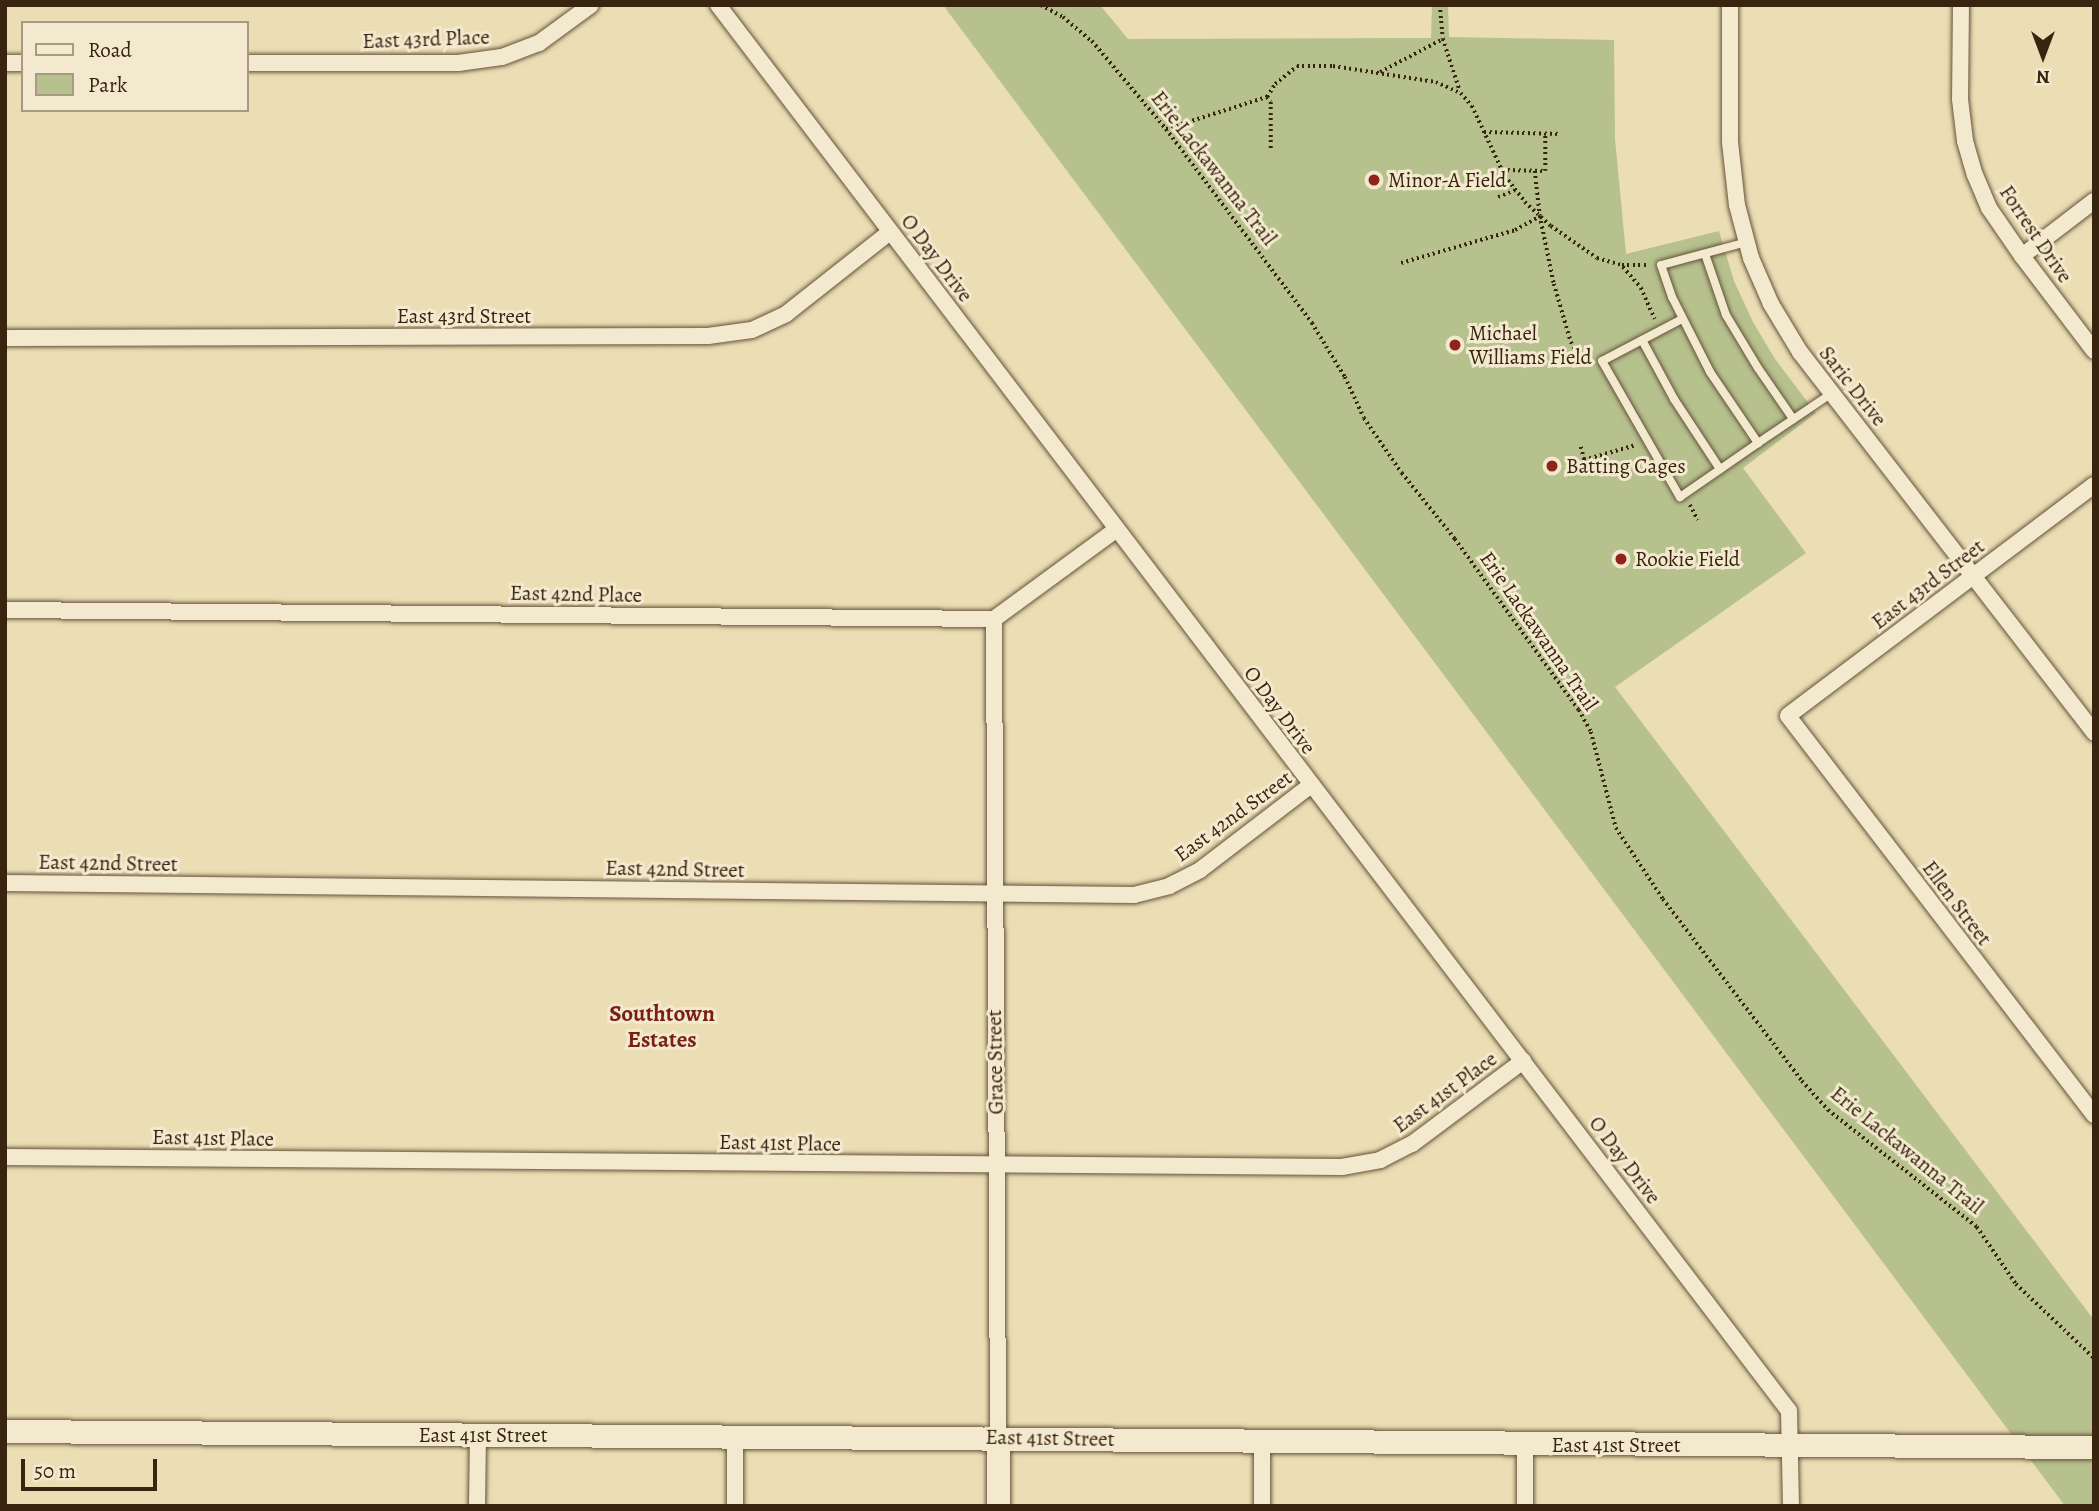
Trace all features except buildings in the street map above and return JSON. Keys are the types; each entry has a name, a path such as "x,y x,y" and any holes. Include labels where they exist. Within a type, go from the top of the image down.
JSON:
{"street":[{"name":"East 43rd Place","path":"248,63 458,63 502,57 539,43 591,5"},
{"name":"O Day Drive","path":"718,5 1789,1411 1791,1506"},
{"name":"Saric Drive","path":"1730,5 1730,142 1737,205 1747,242 1771,304 1800,352 2094,733"},
{"name":"Forrest Drive","path":"1961,5 1961,99 1965,141 1989,208 2022,257 2094,351"},
{"path":"2022,257 2094,201"},
{"name":"East 43rd Street","path":"5,338 708,336 752,330 786,314 890,232"},
{"name":"East 43rd Street","path":"1787,716 2094,485"},
{"path":"994,619 1117,529"},
{"name":"East 42nd Place","path":"5,610 994,619"},
{"name":"Grace Street","path":"994,619 998,1506"},
{"name":"Ellen Street","path":"1787,716 2094,1115"},
{"name":"East 42nd Street","path":"5,883 1135,895 1169,887 1200,870 1311,785"},
{"name":"East 41st Place","path":"5,1157 1342,1167 1380,1160 1412,1144 1523,1061"},
{"name":"East 41st Street","path":"5,1431 2094,1447"},
{"path":"477,1506 478,1435"},
{"path":"735,1437 735,1506"},
{"path":"1262,1441 1262,1506"},
{"path":"1525,1444 1525,1506"}],"lane":[{"path":"1747,242 1661,265 1682,318 1710,372 1758,443"},
{"path":"1705,254 1726,315 1793,419"},
{"path":"1682,318 1602,361 1680,497 1832,393"},
{"path":"1642,340 1674,399 1720,469"}],"path":[{"name":"Erie Lackawanna Trail","path":"1041,5 1063,17 1092,41 1166,129 1312,323 1345,377 1364,418 1402,473 1455,539 1580,710 1591,732 1616,828 1662,900 1802,1082 1828,1110 1977,1227 2016,1284 2094,1358"},
{"path":"1440,5 1443,39 1461,93 1515,190 1540,216 1581,250 1622,265 1661,265"},
{"path":"1379,72 1443,39"},
{"path":"1166,129 1267,97 1275,85 1297,66 1333,66 1379,72 1436,82 1461,93"},
{"path":"1267,97 1271,102 1271,151"},
{"path":"1484,132 1560,134"},
{"path":"1502,170 1545,171 1545,134"},
{"path":"1535,171 1540,216 1554,284 1571,342 1581,361 1602,361"},
{"path":"1498,197 1515,190"},
{"path":"1401,263 1515,230 1540,216"},
{"path":"1622,265 1641,288 1662,330"},
{"path":"1584,460 1648,442"},
{"path":"1581,447 1588,473"}],"green space":[{"path":"943,5 1100,5 1128,39 1431,38 1432,5 1448,5 1449,37 1614,40 1615,139 1626,254 1719,231 1734,281 1753,322 1775,359 1816,413 1743,468 1806,553 1615,687 2094,1320 2094,1506 2065,1506"}],"place":[{"name":"Minor-A Field","path":"1374,180"},
{"name":"Michael Williams Field","path":"1455,345"},
{"name":"Batting Cages","path":"1552,466"},
{"name":"Rookie Field","path":"1621,559"}],"district":[{"name":"Southtown Estates","path":"662,1027"}]}
